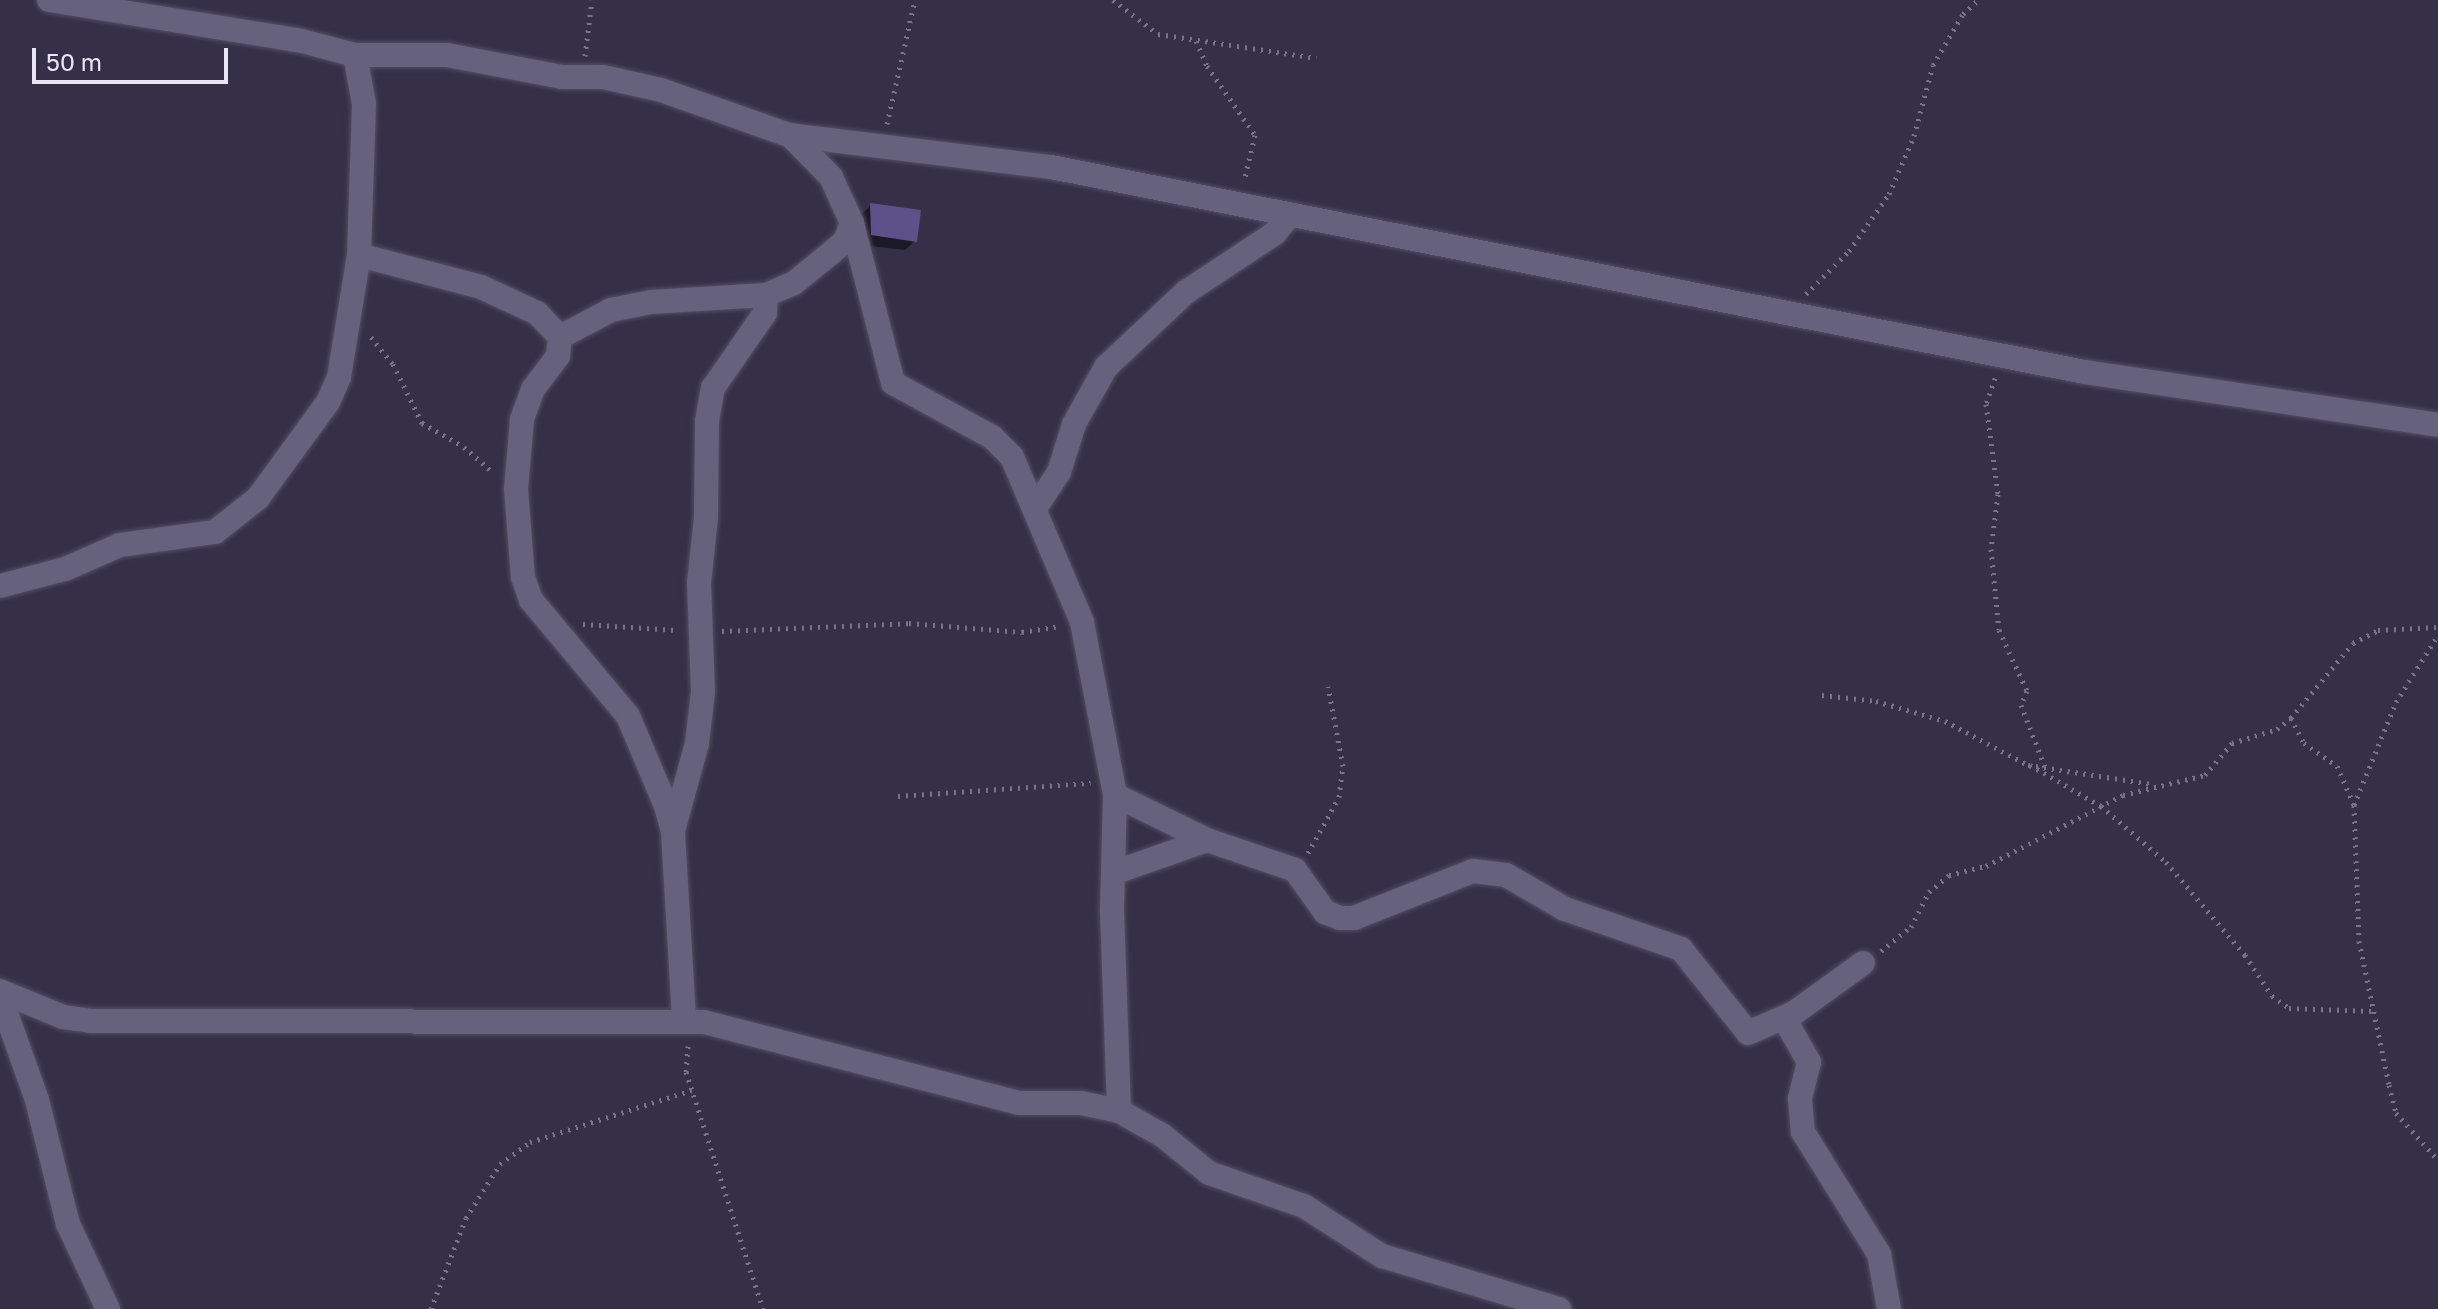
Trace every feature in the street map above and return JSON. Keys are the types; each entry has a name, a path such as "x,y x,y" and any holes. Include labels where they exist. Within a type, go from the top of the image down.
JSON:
{"street":[{"path":"49,0 302,41 355,55 447,55 661,90 789,135 882,149 1051,167 2008,357 2438,425"},
{"path":"0,586 65,569 120,545 225,526 258,498 328,402 339,377 359,255 364,104 355,55"},
{"path":"789,135 831,177 852,223 893,383 1005,447 1036,507 1082,622 1113,788 1119,1111"},
{"path":"1036,507 1059,472 1074,424 1106,367 1186,292 1275,233 1289,216"},
{"path":"560,337 611,310 651,302 766,295 794,283 831,253 845,241 852,223"},
{"path":"359,255 481,287 537,313 560,337 558,356 533,389 522,420 517,497 523,577 537,607 628,716 673,833 694,1021"},
{"path":"673,833 697,743 703,692 701,629 707,421 713,388 765,313 766,295"},
{"path":"1113,788 1207,840 1295,870 1325,912 1354,918 1473,871 1506,875 1565,909 1681,949 1748,1033 1784,1018 1863,963"},
{"path":"1113,873 1207,840"},
{"path":"0,994 63,1017 91,1021 694,1021 1020,1103 1081,1103 1119,1111 1209,1173 1304,1206 1382,1256 1559,1309"},
{"path":"0,994 37,1100 63,1210 108,1309"},
{"path":"1784,1018 1809,1062 1800,1099 1803,1132 1879,1254 1889,1309"}],"path":[{"path":"583,77 592,0"},
{"path":"882,149 915,0"},
{"path":"1113,0 1158,34 1316,58"},
{"path":"1793,314 1849,251 1889,194 1914,136 1933,65 1963,14 1978,0"},
{"path":"1196,41 1207,66 1255,135 1241,207"},
{"path":"347,322 371,337 393,364 422,423 464,447 517,497"},
{"path":"2008,357 1986,404 1998,494 1991,549 1999,630 2027,691 2021,705 2045,767"},
{"path":"537,607 567,622 635,631 701,629 753,632 909,623 1022,632 1082,622"},
{"path":"1863,963 1911,927 1929,892 1949,875 1986,866 2016,846 2101,806 2157,785 2205,775 2232,743 2277,729 2291,718 2353,643 2378,630 2438,627"},
{"path":"2354,805 2396,702 2438,635"},
{"path":"1295,870 1339,797 1343,766 1328,686"},
{"path":"1822,695 1876,701 1945,721 2030,765 2101,806 2190,884 2272,996 2289,1008 2371,1011"},
{"path":"2291,718 2304,743 2337,766 2354,805 2359,941 2370,980 2371,1011 2396,1113 2438,1160"},
{"path":"2030,765 2157,785"},
{"path":"898,796 1113,788"},
{"path":"694,1021 685,1056 692,1090 763,1309"},
{"path":"431,1309 466,1218 500,1164 530,1142 692,1090"}],"building":[{"path":"870,203 921,210 917,242 871,235"}]}
